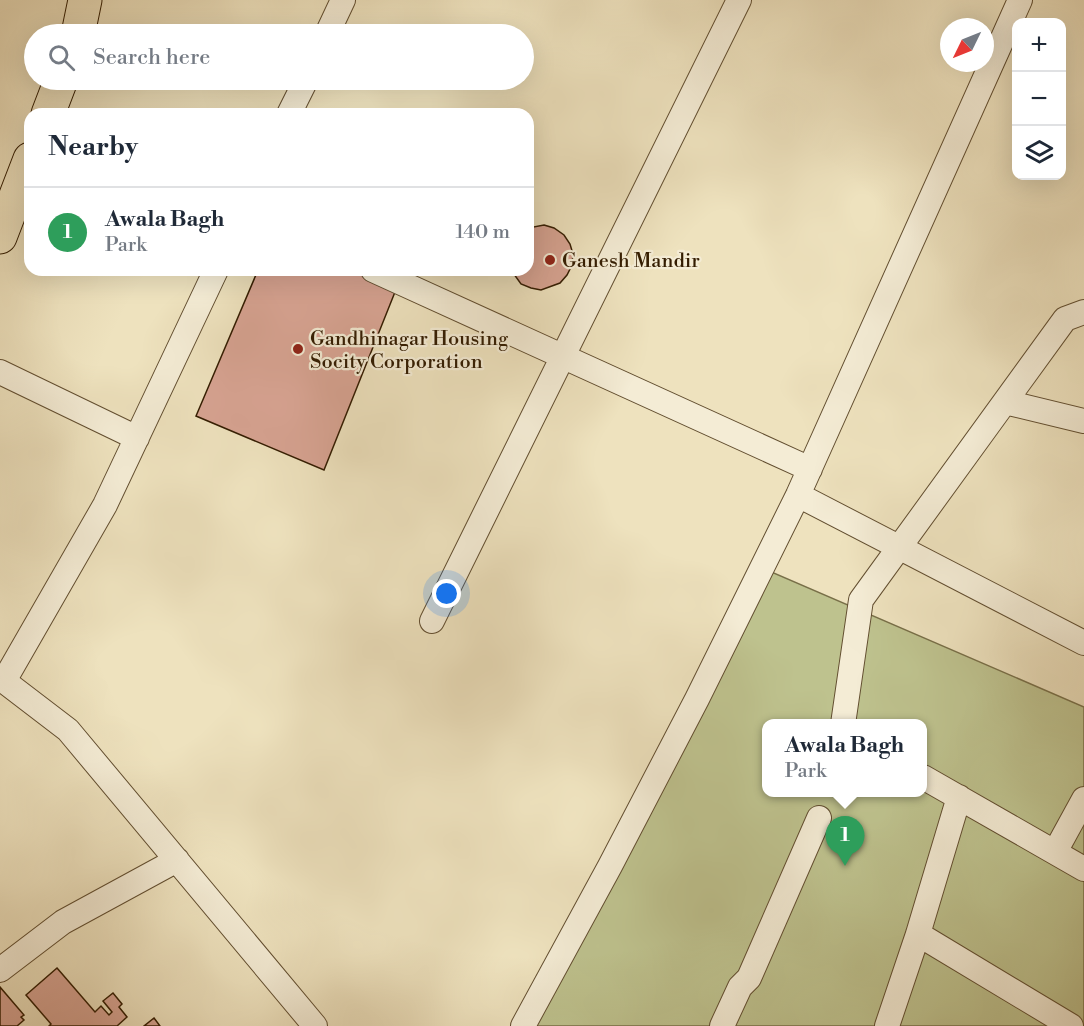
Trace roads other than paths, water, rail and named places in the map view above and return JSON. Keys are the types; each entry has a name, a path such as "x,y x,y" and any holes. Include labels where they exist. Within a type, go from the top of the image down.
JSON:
{"main road":[{"path":"80,24 85,0"},
{"path":"50,108 57,90"},
{"path":"0,237 24,175"}],"street":[{"path":"332,24 343,0"},
{"path":"432,621 739,0"},
{"path":"523,1026 697,699 798,495 1020,0"},
{"path":"292,108 301,90"},
{"path":"213,276 105,505 2,679 68,730 315,1026"},
{"path":"386,276 810,469"},
{"path":"844,719 861,600 1065,319 1084,312"},
{"path":"0,372 137,438"},
{"path":"1005,402 1084,421"},
{"path":"798,495 1084,643"},
{"path":"927,779 1084,869"},
{"path":"887,1026 918,934 958,797"},
{"path":"1055,852 1084,799"},
{"path":"722,1026 740,987 749,978 819,818"},
{"path":"0,970 63,922 177,860"},
{"path":"918,934 1071,1026"}],"place":[{"name":"Ganesh Mandir","path":"550,260"},
{"name":"Gandhinagar Housing Socity Corporation","path":"298,349"},
{"name":"Awala Bagh","path":"845,866"}]}
